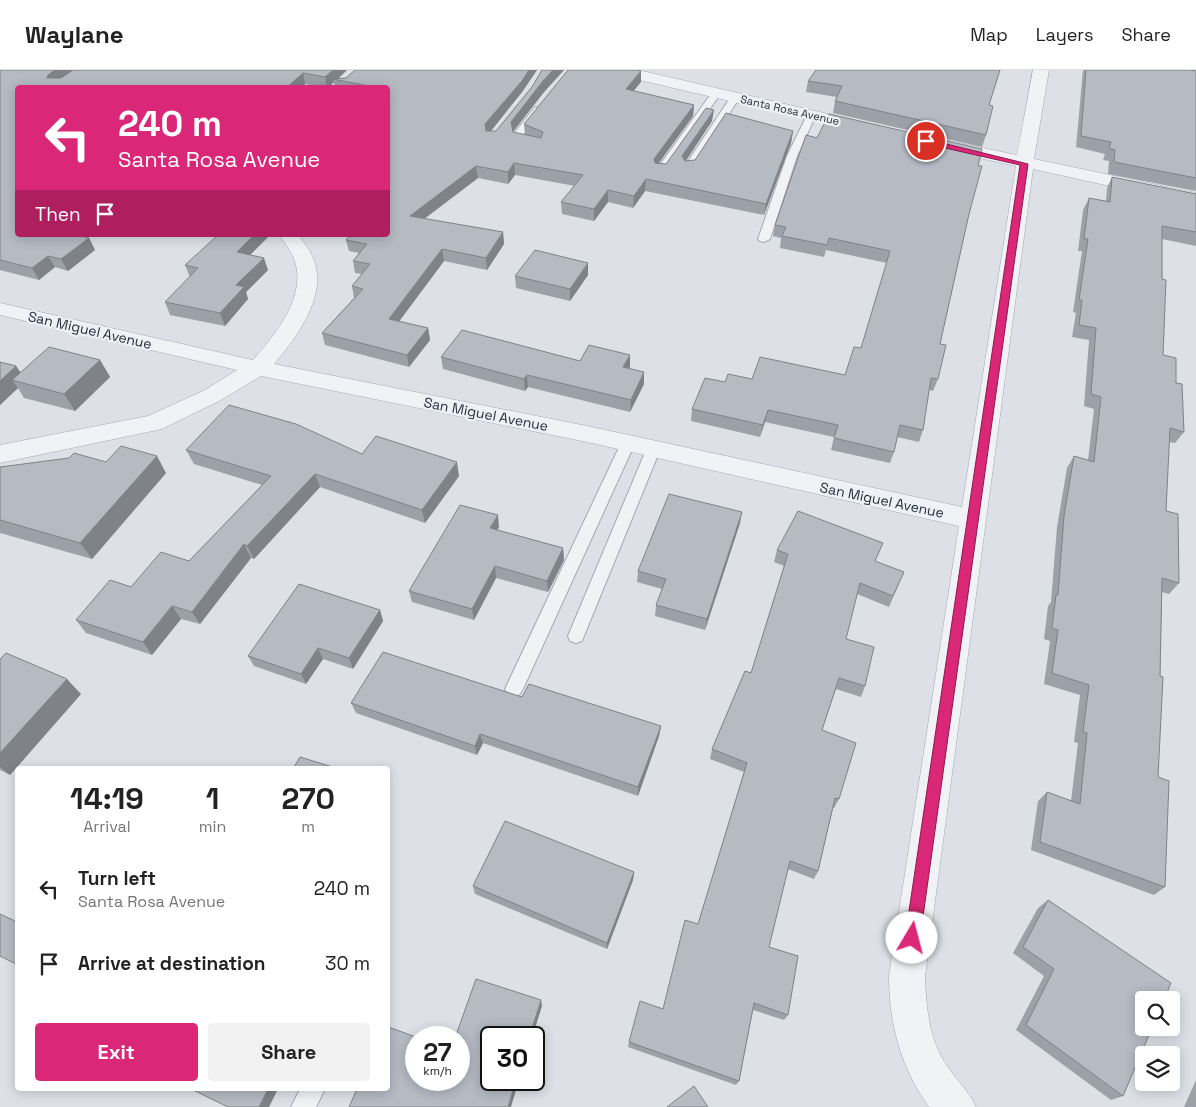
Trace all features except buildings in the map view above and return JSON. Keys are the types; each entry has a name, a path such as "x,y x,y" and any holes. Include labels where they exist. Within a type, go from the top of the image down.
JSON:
{"street":[{"name":"Santa Rosa Avenue","path":"618,70 878,130"},
{"path":"956,1107 933,1079 919,1053 910,1026 906,999 907,976 1024,164 1041,70"},
{"path":"926,141 1024,164 1196,199"},
{"path":"0,454 154,423 213,396 258,368 273,352 296,318 304,297 307,280 304,258 290,237"},
{"name":"San Miguel Avenue","path":"0,309 258,368 628,444 972,519"}],"lane":[{"path":"660,172 716,93"},
{"path":"688,169 735,97"},
{"path":"538,146 518,140 517,136 543,103"},
{"path":"764,239 792,156 811,115"},
{"path":"514,688 628,444"},
{"path":"576,636 618,530 653,450"},
{"path":"303,1107 312,1091"}],"route":[{"path":"912,938 1024,164 926,141"}]}
